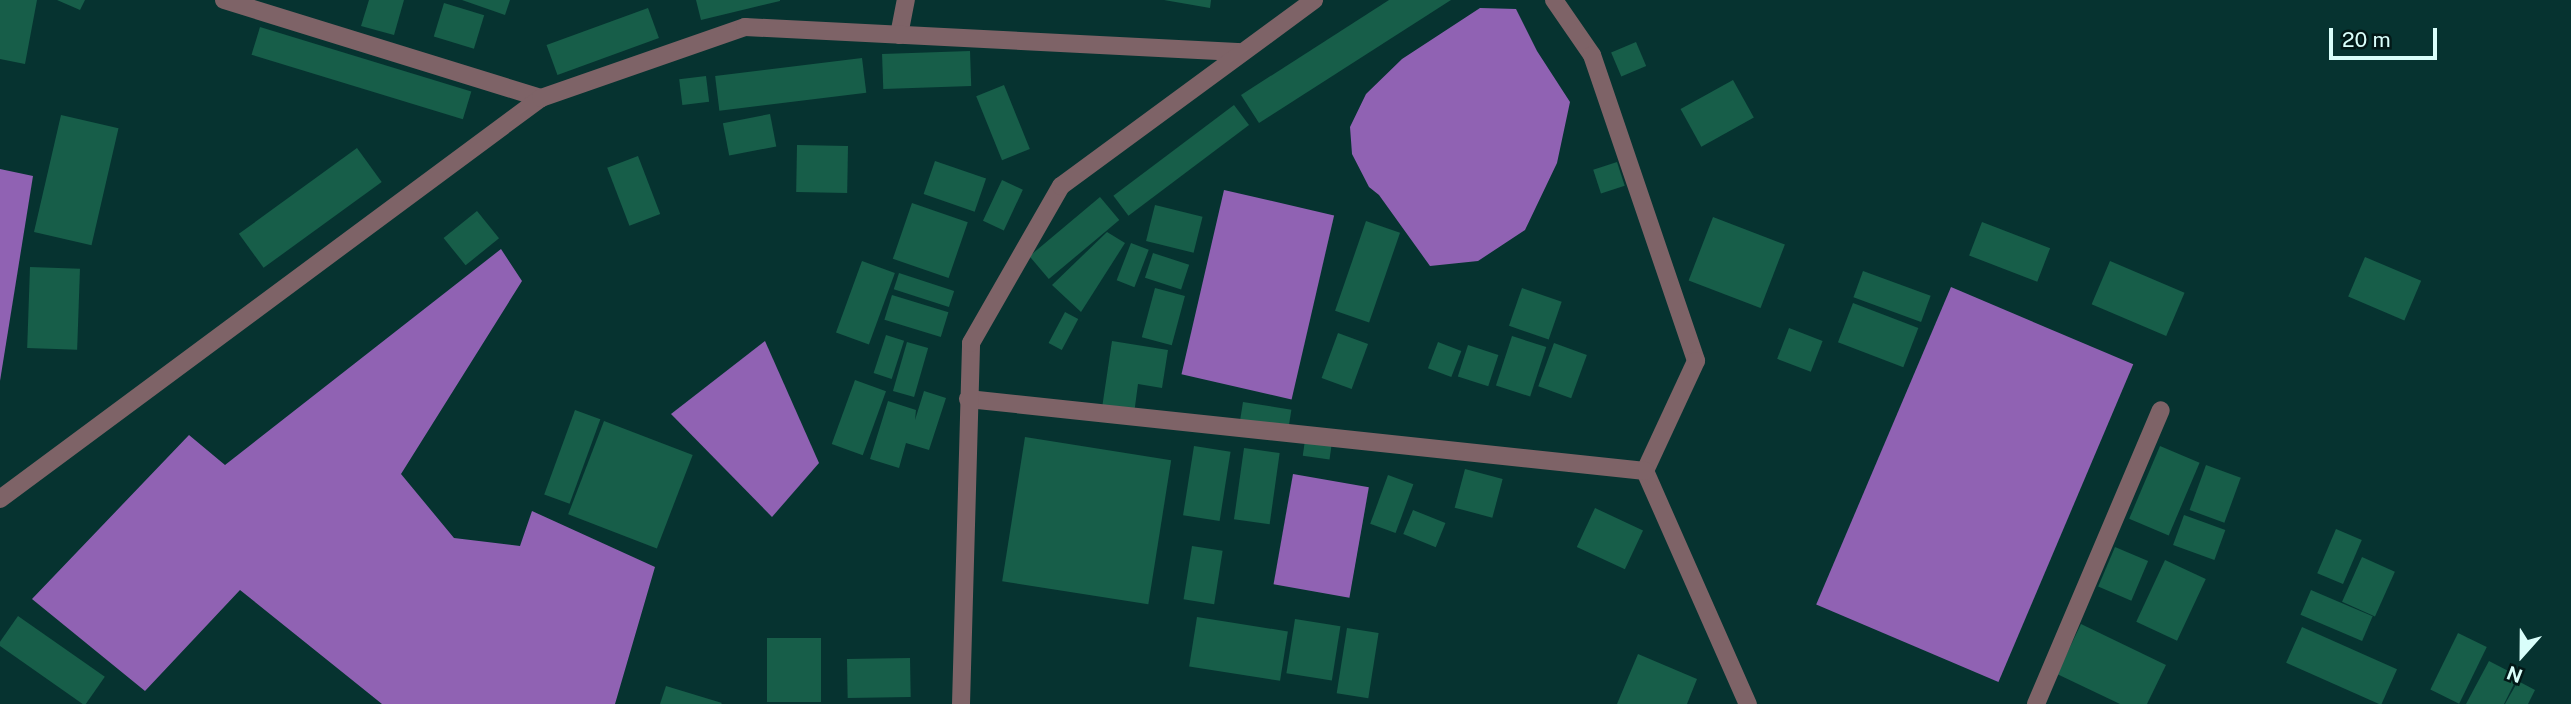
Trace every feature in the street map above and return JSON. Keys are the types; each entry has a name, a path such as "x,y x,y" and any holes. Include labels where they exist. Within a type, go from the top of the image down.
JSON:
{"street":[{"path":"224,0 541,98"},
{"path":"899,35 906,0"},
{"path":"961,704 971,343 1061,186 1314,0"},
{"path":"1554,0 1592,55 1696,361 1644,471 1748,704"},
{"path":"0,499 541,98 744,27 1242,52"},
{"path":"968,399 1644,471"},
{"path":"2036,704 2161,410"}],"shaded area":[{"path":"1480,8 1516,9 1537,51 1570,102 1557,163 1525,230 1478,261 1430,266 1379,195 1369,187 1352,154 1350,127 1366,94 1402,59"},
{"path":"0,169 33,176 0,381"},
{"path":"1224,190 1334,215 1292,400 1181,374"},
{"path":"501,249 522,281 401,474 454,538 520,546 532,511 655,567 615,704 382,704 240,590 145,691 32,599 189,435 225,465"},
{"path":"1951,287 2133,364 1998,682 1816,605"},
{"path":"765,341 819,463 772,517 671,414"},
{"path":"1293,474 1369,487 1349,598 1274,584"}],"building":[{"path":"0,0 37,0 25,64 0,59"},
{"path":"57,0 85,0 80,10"},
{"path":"369,0 404,0 394,35 361,26"},
{"path":"462,0 510,0 505,15"},
{"path":"696,0 780,0 780,1 701,20"},
{"path":"1164,0 1211,0 1210,8"},
{"path":"1389,0 1451,0 1259,123 1241,95"},
{"path":"444,3 484,15 474,49 434,36"},
{"path":"648,8 659,38 557,75 547,45"},
{"path":"260,27 471,92 463,119 252,55"},
{"path":"1636,42 1646,66 1621,76 1611,53"},
{"path":"970,51 971,86 883,89 882,54"},
{"path":"862,58 866,93 719,111 715,76"},
{"path":"706,76 709,102 682,105 679,79"},
{"path":"1733,80 1754,118 1701,147 1681,109"},
{"path":"1004,85 1030,149 1002,160 976,96"},
{"path":"1234,105 1249,125 1128,216 1113,196"},
{"path":"770,114 776,146 729,156 723,123"},
{"path":"61,115 118,128 91,245 34,232"},
{"path":"797,145 848,146 847,193 796,192"},
{"path":"357,148 382,182 264,268 239,234"},
{"path":"638,156 660,214 629,226 607,168"},
{"path":"935,161 986,179 975,212 924,194"},
{"path":"1617,162 1625,186 1601,194 1593,170"},
{"path":"1002,180 1023,190 1004,231 983,221"},
{"path":"1100,197 1119,220 1049,279 1030,256"},
{"path":"912,203 968,222 949,278 893,259"},
{"path":"1155,205 1203,217 1194,253 1146,241"},
{"path":"477,211 499,238 466,265 444,238"},
{"path":"1713,217 1785,245 1761,308 1689,280"},
{"path":"1366,221 1400,233 1369,323 1335,311"},
{"path":"1982,222 2050,248 2037,282 1969,256"},
{"path":"1107,232 1125,243 1081,312 1052,285"},
{"path":"1131,243 1149,250 1134,287 1117,280"},
{"path":"1153,253 1189,265 1181,289 1145,278"},
{"path":"2365,257 2421,281 2404,320 2348,297"},
{"path":"862,261 895,273 869,344 836,332"},
{"path":"2110,261 2185,293 2166,336 2092,304"},
{"path":"30,267 80,269 77,350 27,348"},
{"path":"1863,271 1931,296 1921,322 1853,297"},
{"path":"899,273 954,291 949,307 894,289"},
{"path":"1155,288 1185,296 1172,345 1142,337"},
{"path":"1522,288 1562,302 1549,339 1509,326"},
{"path":"892,295 948,312 941,337 884,320"},
{"path":"1853,303 1918,328 1903,367 1838,342"},
{"path":"1065,312 1078,319 1062,350 1049,343"},
{"path":"1789,328 1823,341 1811,372 1777,359"},
{"path":"1338,333 1368,344 1352,389 1322,378"},
{"path":"886,335 904,341 892,379 874,373"},
{"path":"1512,336 1546,347 1530,397 1496,385"},
{"path":"1112,341 1168,350 1162,388 1138,384 1134,414 1102,408"},
{"path":"907,342 928,348 914,397 893,391"},
{"path":"1438,342 1461,351 1451,377 1428,368"},
{"path":"1554,343 1587,355 1571,398 1538,386"},
{"path":"1468,345 1498,355 1488,386 1458,376"},
{"path":"855,380 886,391 863,455 832,444"},
{"path":"924,391 946,398 929,450 906,443 899,468 870,459 888,401 916,410 915,420"},
{"path":"1243,402 1291,410 1288,429 1240,422"},
{"path":"575,410 600,419 570,504 544,495"},
{"path":"604,421 693,455 657,548 568,514"},
{"path":"1025,437 1171,460 1148,604 1002,581"},
{"path":"1305,440 1332,444 1330,460 1303,456"},
{"path":"1194,446 1231,452 1220,521 1183,515"},
{"path":"2160,446 2200,463 2169,536 2129,519"},
{"path":"1244,448 1280,453 1270,524 1234,519"},
{"path":"2206,465 2241,478 2224,523 2190,510"},
{"path":"1465,469 1503,479 1492,518 1455,508"},
{"path":"1388,475 1413,484 1396,533 1370,524"},
{"path":"1595,508 1643,530 1625,569 1577,547"},
{"path":"1413,510 1445,523 1436,547 1403,534"},
{"path":"2184,515 2225,530 2214,560 2173,545"},
{"path":"2336,529 2362,540 2343,584 2317,573"},
{"path":"1192,546 1223,551 1214,604 1184,599"},
{"path":"2115,547 2148,561 2131,601 2098,587"},
{"path":"2362,557 2395,572 2375,616 2342,602"},
{"path":"2165,560 2206,579 2177,641 2136,622"},
{"path":"2311,590 2373,616 2362,641 2300,615"},
{"path":"18,616 105,677 86,704 83,704 0,646 0,642"},
{"path":"1197,617 1288,631 1280,681 1189,666"},
{"path":"1295,619 1340,626 1332,681 1286,673"},
{"path":"2081,624 2166,665 2147,704 2120,704 2057,674"},
{"path":"2302,627 2397,669 2382,704 2379,704 2286,663"},
{"path":"1347,628 1379,633 1368,698 1337,693"},
{"path":"2458,633 2487,647 2459,704 2430,690"},
{"path":"767,638 821,638 821,702 767,702"},
{"path":"1638,654 1697,679 1687,704 1617,704"},
{"path":"910,658 911,697 848,698 847,659"},
{"path":"2489,661 2518,676 2504,704 2466,704"},
{"path":"2518,681 2535,690 2528,704 2505,704"},
{"path":"666,686 722,703 660,704"}]}
